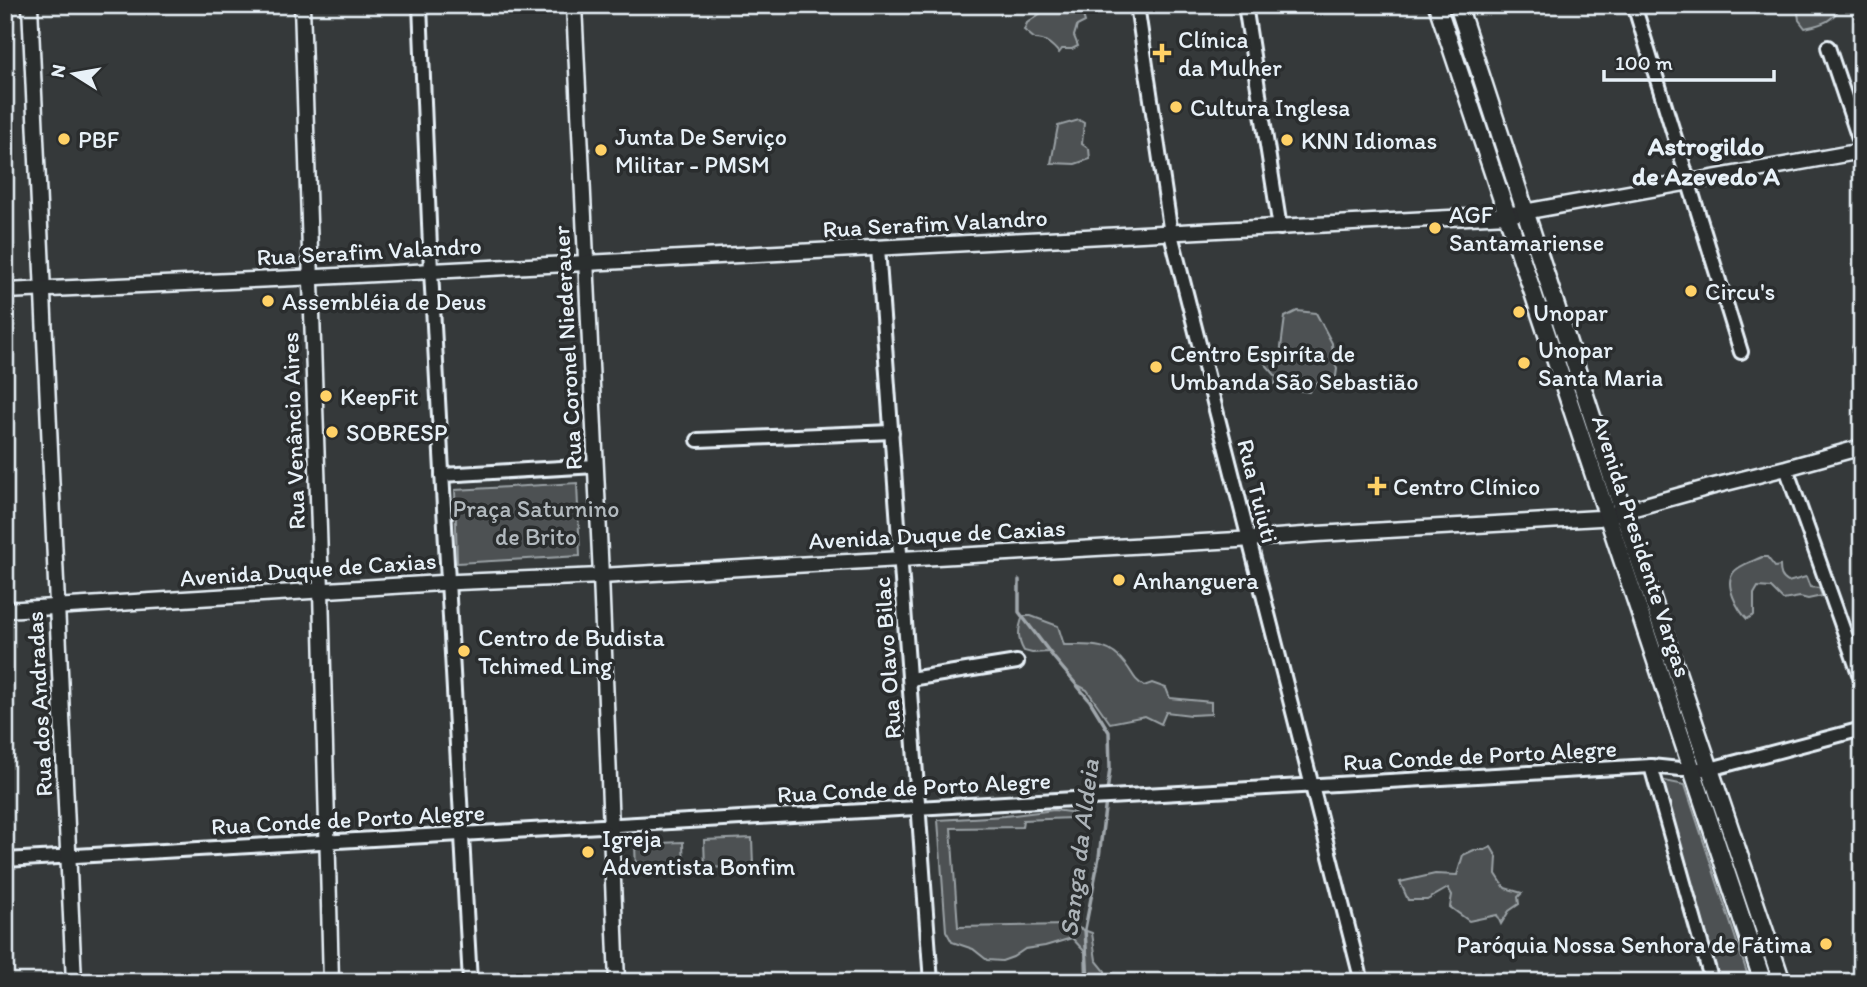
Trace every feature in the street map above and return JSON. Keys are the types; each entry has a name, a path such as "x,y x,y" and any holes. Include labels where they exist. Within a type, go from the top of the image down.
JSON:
{"main road":[{"name":"Avenida Presidente Vargas","path":"1437,5 1507,215 1710,769 1782,982"},
{"name":"Avenida Presidente Vargas","path":"1458,5 1525,212 1692,769 1763,982"}],"street":[{"name":"Rua dos Andradas","path":"30,5 74,982"},
{"name":"Rua Venâncio Aires","path":"302,5 331,982"},
{"path":"420,5 431,271 470,982"},
{"name":"Rua Coronel Niederauer","path":"574,5 617,982"},
{"name":"Rua Tuiuti","path":"1136,5 1171,234 1362,982"},
{"path":"1245,5 1280,228"},
{"path":"1634,5 1741,352"},
{"path":"1828,47 1862,149"},
{"name":"Rua Serafim Valandro","path":"5,291 311,278 1507,215 1862,149"},
{"name":"Rua Olavo Bilac","path":"878,248 932,982"},
{"path":"698,440 892,432"},
{"name":"Avenida Duque de Caxias","path":"5,610 448,582 1249,540 1599,518 1862,447"},
{"path":"442,475 596,466"},
{"path":"1786,468 1862,682"},
{"path":"909,679 1017,662"},
{"name":"Rua Conde de Porto Alegre","path":"5,860 1651,766 1710,769 1862,729"},
{"path":"1651,766 1712,982"}],"green space":[{"path":"1052,5 1067,5 1074,11 1082,12 1085,22 1077,26 1074,36 1078,46 1062,49 1059,53 1048,43 1035,39 1024,30 1027,23"},
{"path":"1443,5 1449,5 1512,194 1507,195"},
{"path":"1797,5 1841,5 1831,19 1805,28 1799,20"},
{"path":"1079,120 1084,123 1082,144 1089,149 1090,159 1075,164 1051,163 1058,126"},
{"path":"1522,224 1612,494 1606,496 1517,225"},
{"path":"1297,311 1316,313 1332,343 1337,369 1336,376 1330,381 1316,383 1309,392 1277,387 1276,376 1261,359 1280,355 1285,317"},
{"name":"Praça Saturnino de Brito","path":"577,483 580,556 457,563 455,490"},
{"path":"1767,557 1775,567 1780,566 1781,575 1788,582 1806,577 1810,587 1819,588 1822,596 1783,600 1771,588 1758,587 1754,594 1754,615 1747,619 1733,597 1731,578 1739,568"},
{"path":"1023,616 1031,616 1058,626 1064,645 1098,646 1113,652 1140,683 1144,686 1152,683 1166,688 1170,698 1211,702 1211,714 1166,712 1161,724 1145,716 1110,723 1087,690 1076,684 1049,652 1024,651 1019,634"},
{"path":"1708,779 1774,982 1769,982 1704,780"},
{"path":"1660,780 1685,785 1750,982 1721,982"},
{"path":"1054,810 1077,813 1072,818 1023,820 1022,827 951,828 958,927 1070,925 1092,933 1096,960 1105,971 1105,982 1086,982 1085,952 1072,938 1025,949 1002,961 987,960 973,949 952,942 946,931 938,820"},
{"path":"752,838 753,866 705,868 704,840"},
{"path":"683,842 684,871 636,872 635,844"},
{"path":"1491,847 1497,857 1496,874 1505,888 1522,893 1518,897 1519,904 1509,911 1501,924 1497,915 1469,921 1450,907 1452,895 1448,888 1427,900 1408,900 1400,882 1435,874 1457,875 1463,855"}],"waterway":[{"name":"Sanga da Aldeia","path":"1019,580 1019,612 1090,701 1109,732 1110,768 1107,793"},
{"name":"Sanga da Aldeia","path":"1088,982 1085,929 1099,857 1106,801"}],"place":[{"name":"Clínica da Mulher","path":"1162,53"},
{"name":"Cultura Inglesa","path":"1176,107"},
{"name":"PBF","path":"64,139"},
{"name":"KNN Idiomas","path":"1287,140"},
{"name":"Junta De Serviço Militar - PMSM","path":"601,150"},
{"name":"AGF Santamariense","path":"1435,228"},
{"name":"Circu's","path":"1691,291"},
{"name":"Assembléia de Deus","path":"268,301"},
{"name":"Unopar","path":"1519,312"},
{"name":"Unopar Santa Maria","path":"1524,363"},
{"name":"Centro Espiríta de Umbanda São Sebastião","path":"1156,367"},
{"name":"KeepFit","path":"326,396"},
{"name":"SOBRESP","path":"332,432"},
{"name":"Centro Clínico","path":"1377,486"},
{"name":"Anhanguera","path":"1119,580"},
{"name":"Centro de Budista Tchimed Ling","path":"464,651"},
{"name":"Igreja Adventista Bonfim","path":"588,852"},
{"name":"Paróquia Nossa Senhora de Fátima","path":"1826,944"}],"district":[{"name":"Astrogildo de Azevedo A","path":"1706,161"}]}
